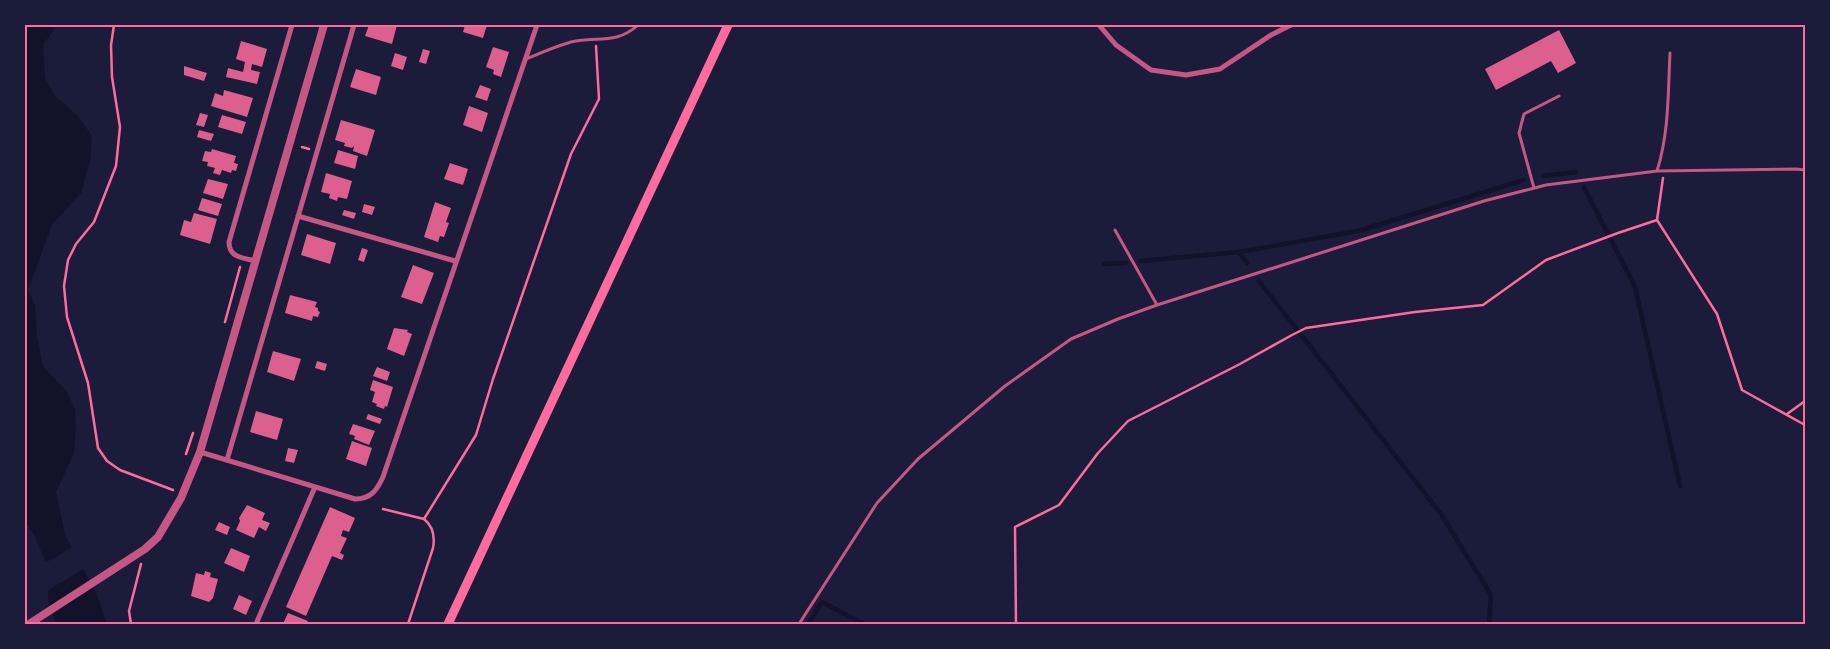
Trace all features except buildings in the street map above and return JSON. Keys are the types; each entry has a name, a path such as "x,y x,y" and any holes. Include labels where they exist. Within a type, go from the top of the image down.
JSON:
{"main road":[{"path":"448,624 728,25"}],"street":[{"path":"256,262 232,253 230,242 292,25"},
{"path":"29,624 145,549 158,537 182,498 200,452 324,25"},
{"path":"227,460 354,25"},
{"path":"200,452 355,499 370,496 376,490 383,476 537,25"},
{"path":"1099,25 1116,45 1151,70 1186,75 1220,69 1271,35 1291,25"},
{"path":"298,216 455,261"},
{"path":"256,624 315,487"}],"lane":[{"path":"526,59 566,43 621,37 638,25"},
{"path":"1657,171 1663,150 1667,118 1670,53"},
{"path":"1534,188 1519,133 1524,114 1559,96"},
{"path":"799,624 877,503 918,459 1005,386 1070,339 1157,305 1474,204 1546,185 1664,170 1805,170"},
{"path":"1115,230 1157,305"}],"path":[{"path":"114,25 111,45 112,77 120,128 116,166 94,222 76,244 68,260 64,286 67,317 88,384 98,448 107,461 120,470 173,490 176,482"},
{"path":"424,519 476,435 493,379 571,154 600,99 596,40"},
{"path":"1664,170 1657,220 1717,314 1742,390 1805,425"},
{"path":"1016,624 1015,527 1059,505 1098,453 1128,421 1306,328 1415,312 1483,305 1546,260 1657,220"},
{"path":"225,322 243,258"},
{"path":"1787,414 1805,401"},
{"path":"186,457 194,431"},
{"path":"383,509 424,519 429,523 432,530 434,543 408,624"},
{"path":"131,624 129,611 145,549"}],"shaded area":[{"path":"25,25 57,25 43,45 45,78 54,95 78,116 92,136 90,161 81,193 52,225 28,290 35,305 37,337 43,366 66,391 75,409 74,453 56,492 65,535 97,595 107,624 56,624 48,599 48,568 35,537 25,520"}],"pier":[{"path":"74,546 85,568 45,592 45,569 43,564"}],"waterway":[{"path":"1543,176 1576,172"},
{"path":"1141,261 1239,252 1358,231 1524,180"},
{"path":"1584,187 1635,287 1680,486"},
{"path":"1239,252 1247,263"},
{"path":"1104,264 1126,263"},
{"path":"1259,281 1441,514 1491,595 1489,624"},
{"path":"808,624 822,602 864,624"}]}
